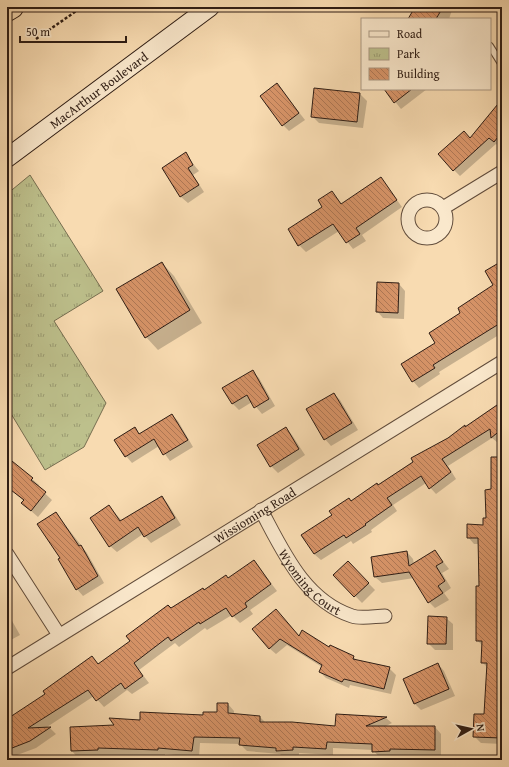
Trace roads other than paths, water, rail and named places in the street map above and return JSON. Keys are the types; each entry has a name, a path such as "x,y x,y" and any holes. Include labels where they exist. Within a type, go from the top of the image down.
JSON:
{"highway":[{"path":"7,10 12,7"}],"main road":[{"name":"MacArthur Boulevard","path":"7,158 210,7"}],"street":[{"path":"443,208 502,172"},
{"name":"Wissioming Road","path":"7,668 502,362"},
{"name":"Wyoming Court","path":"261,510 294,571 319,598 353,616 385,616"},
{"path":"7,554 59,635"}],"lane":[{"path":"491,48 502,65"}]}
